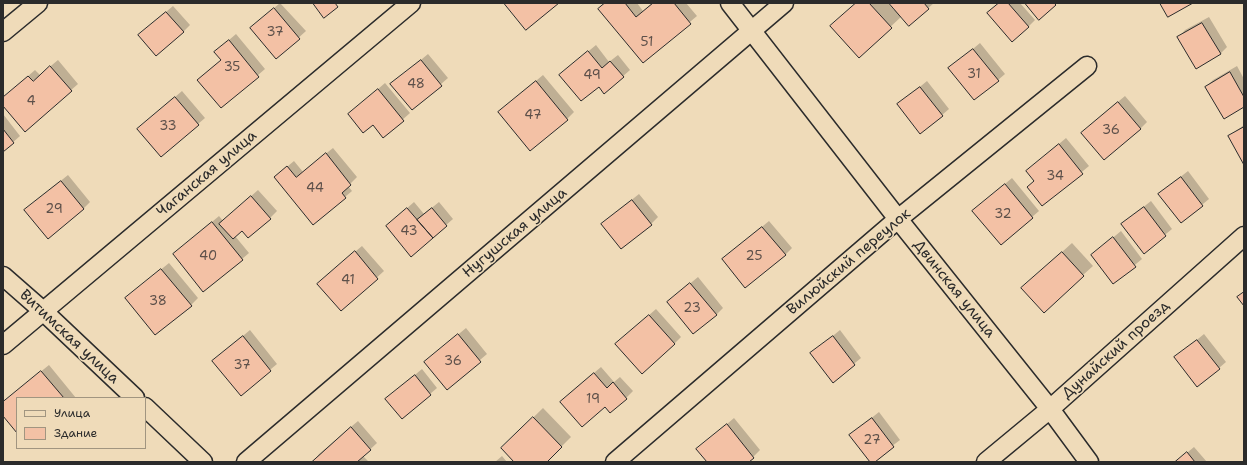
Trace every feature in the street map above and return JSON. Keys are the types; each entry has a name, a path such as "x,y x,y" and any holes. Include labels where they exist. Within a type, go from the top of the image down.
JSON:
{"street":[{"path":"3,32 38,3"},
{"name":"Чаганская улица","path":"3,345 411,3"},
{"name":"Двинская улица","path":"730,3 898,219 1050,408 1089,462"},
{"name":"Нугушская улица","path":"246,462 784,3"},
{"name":"Вилюйский переулок","path":"615,462 898,219 1087,66"},
{"name":"Дунайский проезд","path":"986,462 1050,408 1244,236"},
{"name":"Витимская улица","path":"3,276 43,311 134,397"},
{"path":"146,408 203,462"}],"building":[{"path":"313,3 335,3 338,7 324,18"},
{"path":"504,3 559,3 526,30"},
{"path":"605,3 625,3 636,17 653,3 674,3 691,24 643,63 598,9"},
{"path":"856,3 869,3 892,28 859,58 830,26"},
{"path":"889,3 924,3 929,9 909,26"},
{"path":"999,3 1008,3 1029,27 1012,42 987,13"},
{"path":"1025,3 1054,3 1056,5 1039,20"},
{"path":"1160,3 1193,3 1168,17"},
{"path":"274,8 300,39 276,59 250,28"},
{"path":"166,12 184,32 156,56 138,35"},
{"path":"1202,23 1221,54 1196,69 1177,37"},
{"path":"229,40 259,77 221,108 197,80 221,60 214,52"},
{"path":"973,49 999,81 974,100 948,68"},
{"path":"588,51 602,68 610,61 624,77 604,94 599,87 581,101 559,75"},
{"path":"421,60 442,86 412,110 390,84"},
{"path":"50,66 72,91 25,132 3,106 3,97 28,76 33,81"},
{"path":"1230,72 1244,97 1244,107 1224,119 1205,87"},
{"path":"536,81 568,120 530,151 498,112"},
{"path":"920,87 943,116 920,134 897,104"},
{"path":"378,89 404,121 383,138 373,125 363,133 348,114"},
{"path":"175,97 199,125 161,157 137,129"},
{"path":"1118,102 1141,129 1104,160 1081,133"},
{"path":"1244,127 1244,165 1228,136"},
{"path":"3,129 14,143 3,152"},
{"path":"1059,144 1083,174 1042,206 1027,187 1034,181 1026,171"},
{"path":"326,153 351,185 342,193 346,198 313,225 274,177 287,166 296,177"},
{"path":"1181,177 1203,206 1181,223 1158,194"},
{"path":"61,181 84,209 48,239 24,210"},
{"path":"1005,184 1033,218 1001,245 972,211"},
{"path":"251,196 271,219 248,238 242,231 233,239 219,224"},
{"path":"632,200 652,225 621,249 601,224"},
{"path":"1144,207 1166,236 1144,254 1121,224"},
{"path":"407,208 433,238 411,257 386,226"},
{"path":"432,208 447,226 433,238 417,220"},
{"path":"212,222 243,260 203,292 173,254"},
{"path":"762,227 786,255 745,288 722,259"},
{"path":"1113,237 1136,267 1113,284 1091,255"},
{"path":"355,251 378,279 341,311 317,284"},
{"path":"1062,252 1084,276 1044,313 1021,288"},
{"path":"161,269 192,306 155,335 125,298"},
{"path":"690,283 717,315 693,334 667,302"},
{"path":"1244,292 1244,306 1237,297"},
{"path":"649,315 675,344 642,374 615,344"},
{"path":"458,334 481,362 447,390 424,362"},
{"path":"243,336 271,371 241,396 212,361"},
{"path":"833,336 855,365 833,383 810,353"},
{"path":"1197,340 1220,369 1197,387 1174,357"},
{"path":"41,371 63,397 16,397 16,432 3,416 3,402"},
{"path":"594,373 607,388 613,382 627,399 610,413 605,407 582,427 560,402"},
{"path":"415,375 431,395 402,419 385,399"},
{"path":"533,417 562,447 547,462 514,462 501,448"},
{"path":"872,418 894,447 875,462 870,462 849,435"},
{"path":"727,424 754,458 749,462 707,462 696,449"},
{"path":"351,427 371,450 357,462 312,462"},
{"path":"1187,452 1195,462 1175,462"}]}
